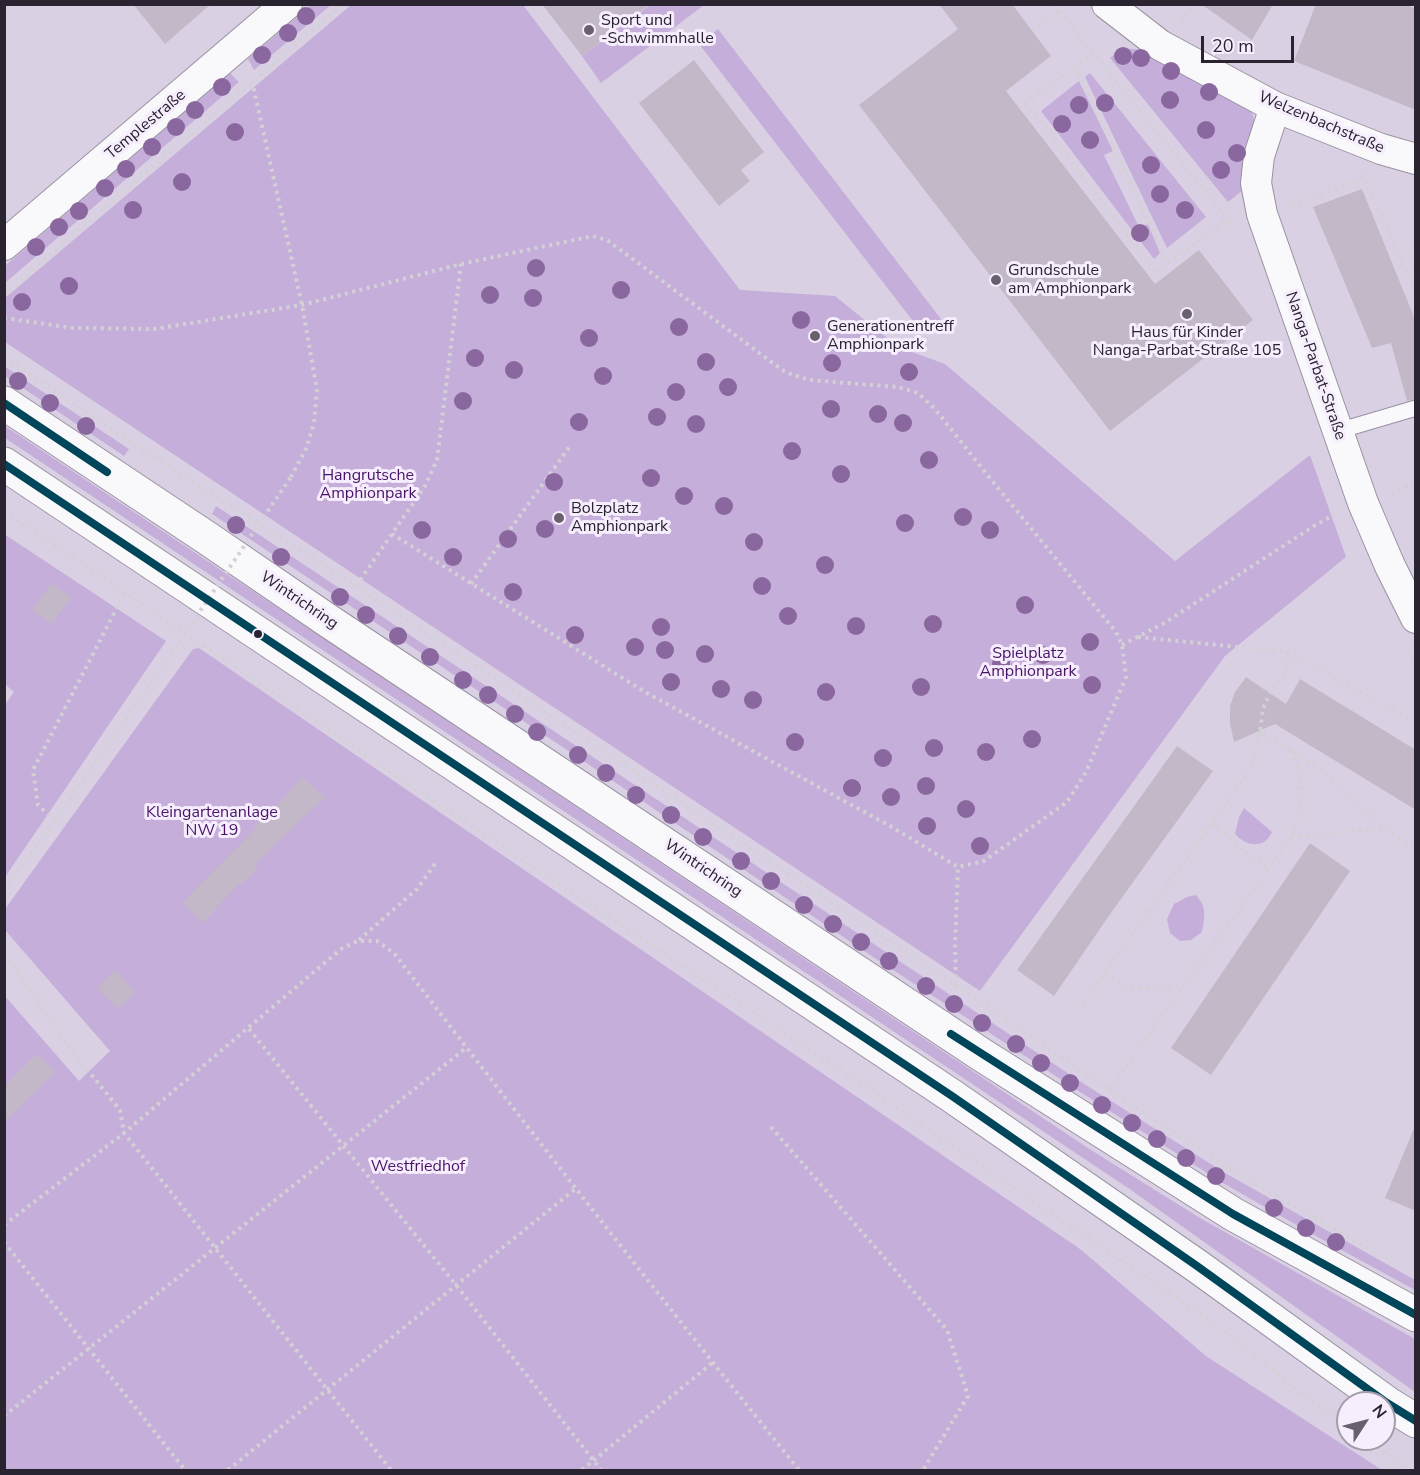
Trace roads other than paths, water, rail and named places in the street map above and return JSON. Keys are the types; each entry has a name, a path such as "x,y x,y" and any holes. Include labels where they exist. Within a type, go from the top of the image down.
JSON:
{"main road":[{"name":"Wintrichring","path":"4,403 982,1055 1233,1214 1416,1315"},
{"path":"4,464 952,1096 1197,1266 1387,1403 1416,1421"}],"street":[{"name":"Templestraße","path":"4,245 287,4"},
{"name":"Welzenbachstraße","path":"1107,4 1160,45 1275,107 1381,149 1416,159"},
{"name":"Nanga-Parbat-Straße","path":"1275,107 1259,156 1256,183 1262,214 1363,502 1390,566 1409,629"}],"lane":[{"path":"1338,431 1416,408"}],"place":[{"name":"Sport und -Schwimmhalle","path":"589,30"},
{"name":"Grundschule am Amphionpark","path":"996,280"},
{"name":"Haus für Kinder Nanga-Parbat-Straße 105","path":"1187,314"},
{"name":"Generationentreff Amphionpark","path":"815,336"},
{"name":"Bolzplatz Amphionpark","path":"559,518"}],"park label":[{"name":"Hangrutsche Amphionpark","path":"368,485"},
{"name":"Spielplatz Amphionpark","path":"1028,663"},
{"name":"Kleingartenanlage NW 19","path":"212,822"},
{"name":"Westfriedhof","path":"418,1167"}]}
